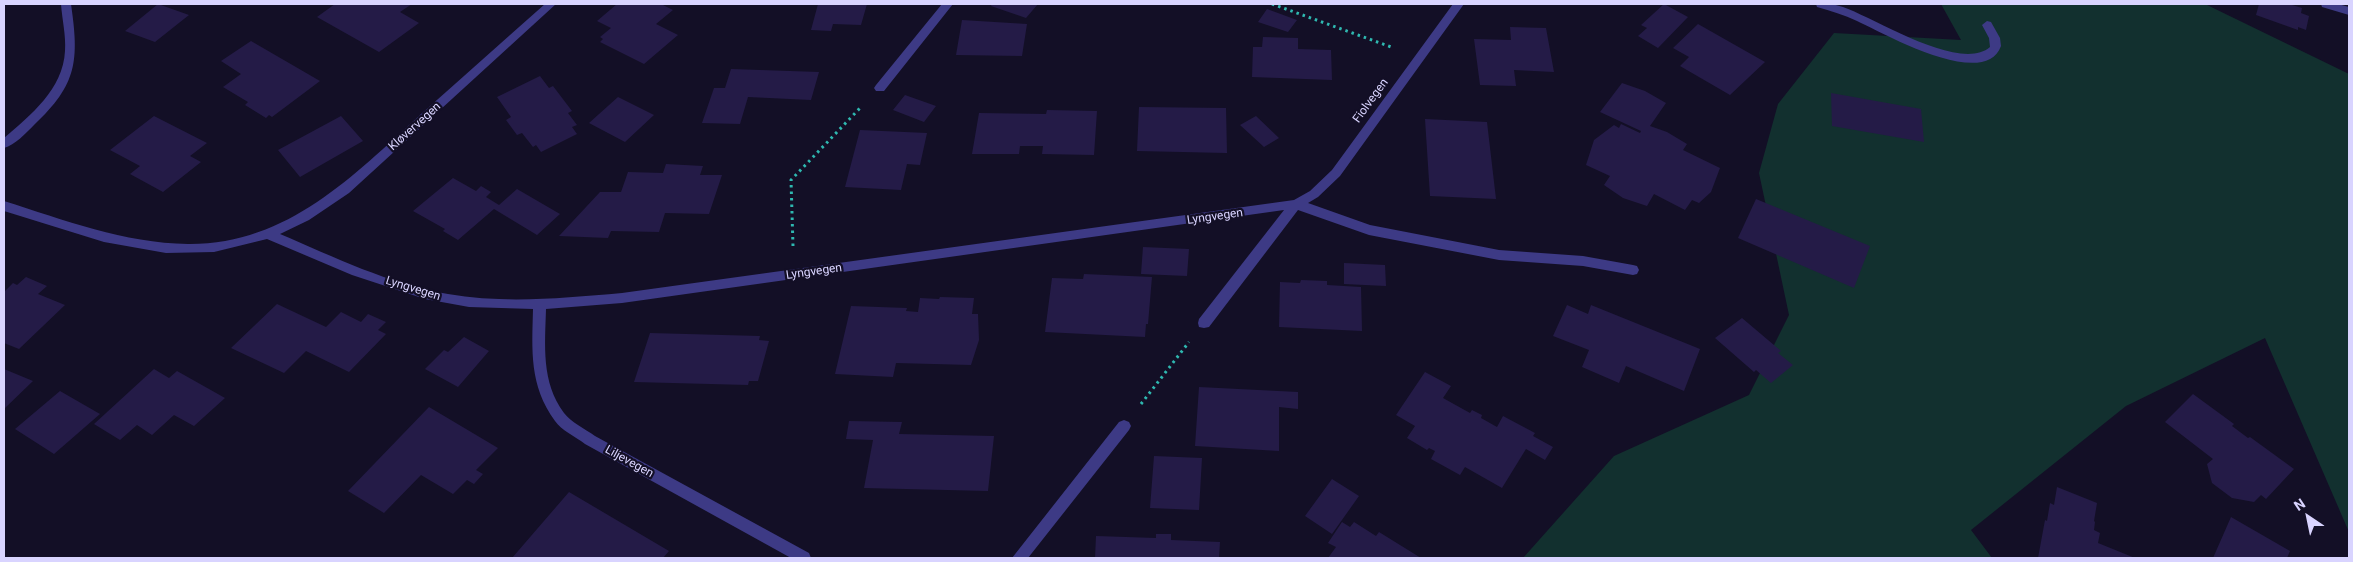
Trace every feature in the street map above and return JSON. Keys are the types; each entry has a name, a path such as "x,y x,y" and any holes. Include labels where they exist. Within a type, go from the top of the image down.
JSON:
{"street":[{"path":"4,144 31,122 52,99 65,77 71,56 66,4"},
{"name":"Kløvervegen","path":"268,234 296,223 322,208 346,190 551,4"},
{"path":"880,88 948,4"},
{"name":"Fiolvegen","path":"1296,204 1314,194 1336,173 1459,4"},
{"path":"1822,4 1857,16 1923,47 1944,55 1959,58 1979,57 1993,52 1996,45 1995,36 1987,25"},
{"path":"2326,4 2349,11"},
{"path":"1204,323 1296,204"},
{"name":"Lyngvegen","path":"268,234 400,287 446,299 503,305 622,298 1296,204 1369,230 1499,255 1583,261 1633,270"},
{"path":"4,206 125,241 165,248 203,249 268,234"},
{"name":"Liljevegen","path":"540,304 538,361 545,390 560,418 590,440 804,558"},
{"path":"1019,558 1124,426"}],"path":[{"path":"1272,4 1420,58"},
{"path":"793,274 791,180 880,88"},
{"path":"1124,426 1204,323"}],"green space":[{"path":"1941,4 2205,4 2349,74 2349,532 2265,338 2126,406 1971,530 1992,558 1523,558 1614,456 1749,395 1789,315 1759,173 1778,104 1834,33 1961,40"}],"building":[{"path":"158,4 189,15 155,42 125,31"},
{"path":"335,4 412,4 400,12 419,23 379,52 317,17"},
{"path":"617,4 661,4 673,10 656,24 678,35 644,64 600,42 603,39 600,37 611,28 597,21"},
{"path":"818,4 867,4 861,25 833,24 831,31 811,30"},
{"path":"992,4 1038,4 1026,18 991,6"},
{"path":"1664,4 1688,17 1658,48 1638,36 1647,28 1641,25"},
{"path":"2259,4 2289,4 2302,8 2301,13 2309,16 2306,30 2298,27 2298,30 2256,15"},
{"path":"1267,9 1297,20 1288,32 1258,22"},
{"path":"962,20 1027,24 1022,56 956,55"},
{"path":"1698,24 1765,62 1730,95 1680,66 1689,57 1673,48"},
{"path":"1510,27 1546,28 1554,72 1514,70 1516,86 1480,85 1474,39 1511,40"},
{"path":"1263,37 1298,38 1298,49 1331,50 1332,80 1252,77 1253,47 1262,47"},
{"path":"251,41 320,81 272,117 269,115 266,118 245,105 248,102 223,87 241,74 221,61"},
{"path":"731,69 819,72 811,100 748,97 740,124 702,123 714,88 725,88"},
{"path":"540,76 549,88 553,86 572,111 568,113 577,125 572,127 577,134 541,152 536,145 533,147 522,133 517,135 506,120 511,117 497,97"},
{"path":"1622,83 1645,91 1666,103 1650,126 1667,132 1687,144 1683,150 1720,168 1711,192 1699,203 1692,200 1685,210 1654,194 1647,206 1623,198 1604,185 1610,176 1586,165 1594,140 1614,125 1619,128 1621,124 1640,133 1641,131 1600,112"},
{"path":"1831,93 1921,109 1924,142 1832,126"},
{"path":"905,95 936,106 924,122 893,110"},
{"path":"618,97 654,115 625,142 589,123"},
{"path":"1139,107 1226,108 1227,153 1137,151"},
{"path":"1047,110 1097,111 1094,155 1042,154 1043,146 1020,146 1019,154 972,154 979,113 1046,114"},
{"path":"154,116 207,143 190,156 201,162 163,192 130,174 140,166 110,150"},
{"path":"341,116 363,141 300,177 278,150"},
{"path":"1256,116 1279,138 1264,147 1240,125"},
{"path":"1425,119 1487,122 1496,199 1430,196"},
{"path":"860,130 927,133 920,165 907,164 901,190 845,187"},
{"path":"666,164 703,166 700,175 722,175 709,214 665,213 659,232 611,231 608,238 559,236 600,192 621,192 628,172 663,173"},
{"path":"453,178 476,191 481,186 491,192 486,197 499,205 517,189 560,214 537,235 494,209 458,240 443,231 445,229 413,211"},
{"path":"1756,199 1870,246 1854,288 1738,238"},
{"path":"1143,247 1189,249 1187,276 1141,274"},
{"path":"1344,263 1385,265 1386,286 1344,284"},
{"path":"1084,274 1152,277 1145,337 1045,332 1052,278 1083,279"},
{"path":"26,277 47,286 38,294 65,305 19,349 4,343 4,292 13,283 17,285"},
{"path":"1301,280 1327,281 1327,285 1361,287 1362,331 1279,327 1280,282 1300,283"},
{"path":"940,297 974,298 972,314 978,314 979,340 971,365 896,363 893,377 835,374 851,306 907,308 906,311 918,312 920,298 939,299"},
{"path":"277,304 326,327 341,312 361,322 368,314 386,322 378,330 386,334 349,372 306,351 284,373 231,348"},
{"path":"1567,305 1588,314 1591,305 1700,349 1684,391 1626,366 1619,383 1582,367 1589,350 1553,336"},
{"path":"1742,318 1781,351 1778,353 1793,365 1771,383 1756,370 1754,372 1715,338"},
{"path":"650,333 760,336 759,340 769,341 758,381 749,381 748,385 634,382"},
{"path":"464,337 489,351 458,387 425,369 444,350 448,352"},
{"path":"4,369 33,381 4,409"},
{"path":"154,369 169,378 177,371 225,398 194,426 174,415 152,435 137,425 120,440 94,424"},
{"path":"1425,372 1451,386 1443,398 1470,413 1472,410 1482,415 1481,418 1497,427 1503,416 1535,433 1533,436 1553,447 1545,460 1526,449 1502,488 1465,467 1460,475 1431,459 1435,451 1429,448 1427,450 1407,438 1415,426 1396,415"},
{"path":"1199,387 1298,392 1298,409 1279,407 1279,451 1195,446"},
{"path":"60,391 100,414 54,454 15,429"},
{"path":"2193,394 2234,424 2232,426 2248,438 2250,437 2294,469 2266,499 2261,495 2254,502 2232,498 2212,483 2207,464 2213,459 2165,422"},
{"path":"429,407 498,448 476,470 483,474 474,484 467,480 453,494 421,475 384,513 348,491"},
{"path":"849,421 902,422 899,434 994,436 988,491 864,488 873,440 846,439"},
{"path":"1154,456 1202,458 1199,510 1150,508"},
{"path":"1332,479 1359,496 1332,534 1305,516"},
{"path":"2057,487 2097,503 2094,530 2100,533 2098,543 2135,558 2038,558 2045,520 2047,521 2050,503 2054,505"},
{"path":"569,492 669,551 663,558 512,558"},
{"path":"2231,517 2290,551 2287,558 2213,558"},
{"path":"1342,522 1350,527 1354,522 1376,536 1379,532 1421,558 1328,558 1336,547 1328,543"},
{"path":"1156,534 1171,534 1171,540 1220,542 1219,558 1095,558 1096,536 1156,538"}]}
